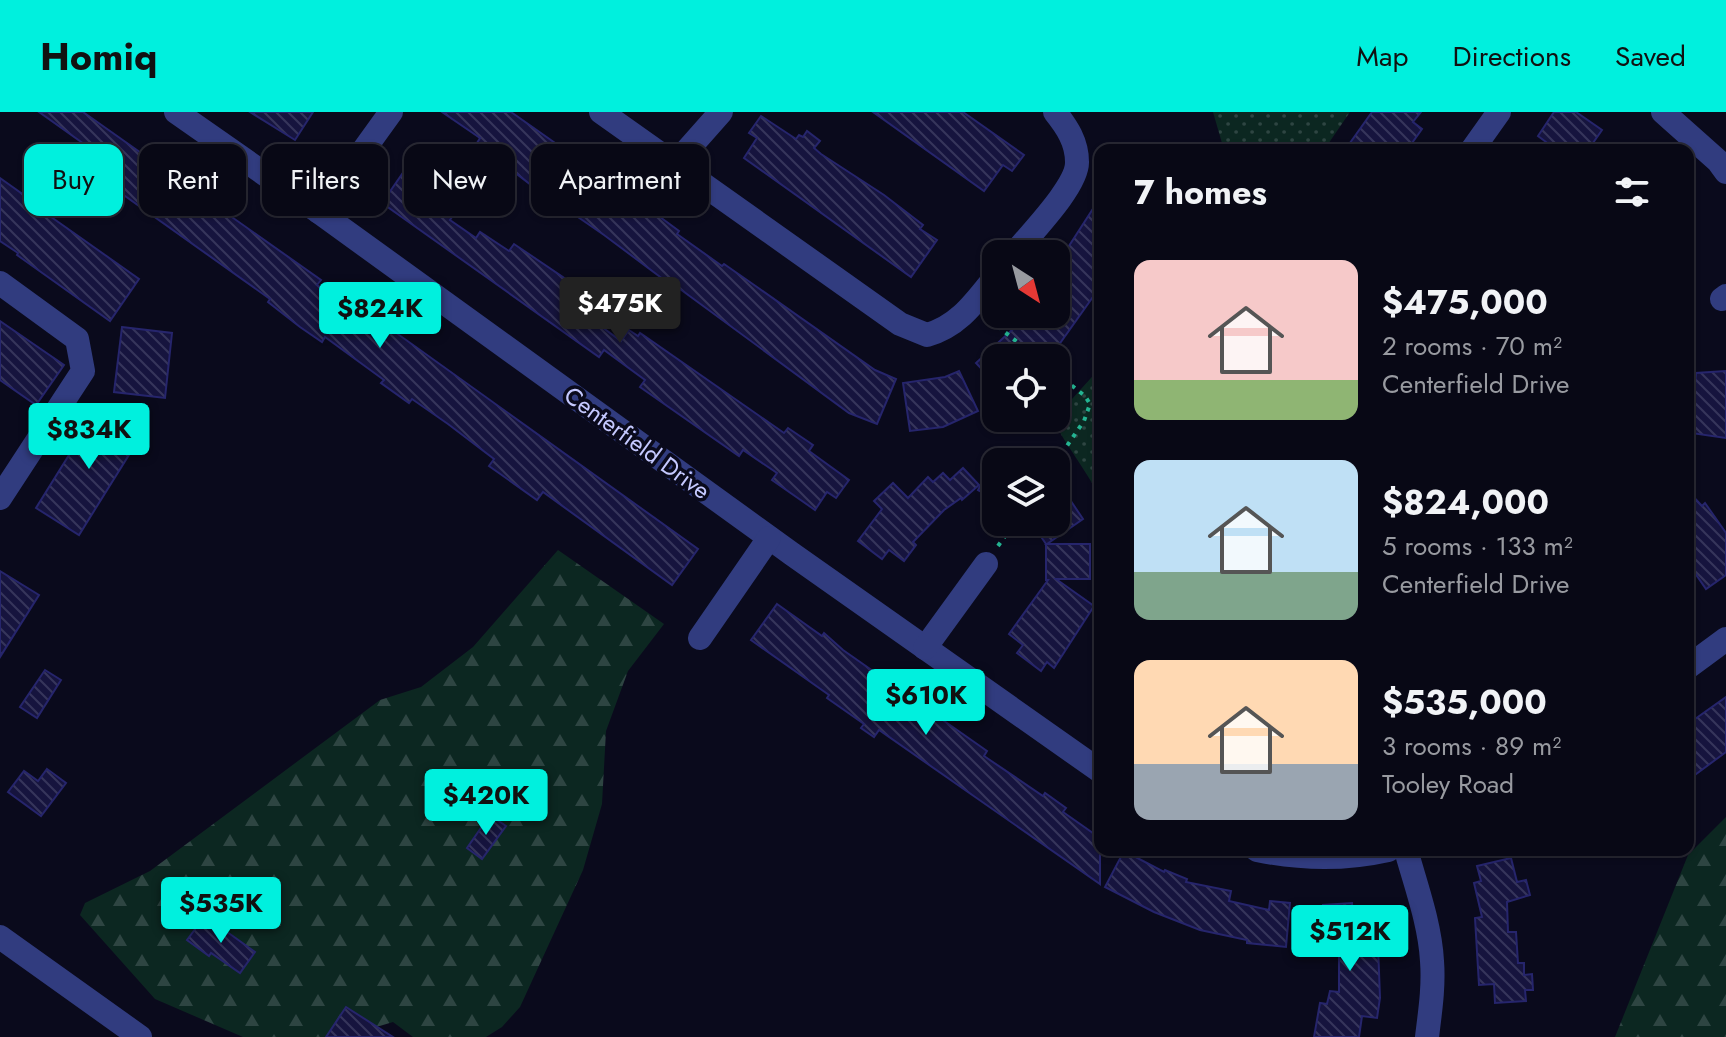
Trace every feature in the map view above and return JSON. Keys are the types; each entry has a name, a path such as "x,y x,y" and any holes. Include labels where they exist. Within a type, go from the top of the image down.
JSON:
{"street":[{"name":"Centerfield Drive","path":"176,112 262,172"},
{"path":"368,144 391,112"},
{"path":"601,112 647,144"},
{"path":"693,144 721,112"},
{"path":"1025,240 1069,184 1078,164 1071,132 1055,112"},
{"path":"1476,144 1499,112"},
{"path":"1663,112 1718,161 1726,172"},
{"path":"709,188 900,324 927,335 945,330 982,294"},
{"name":"Centerfield Drive","path":"325,216 769,538 1094,767"},
{"path":"0,283 77,339 83,371 0,498"},
{"path":"700,638 769,538"},
{"path":"925,648 986,564"},
{"path":"1694,657 1726,639"},
{"path":"1304,856 1361,856"},
{"path":"1408,856 1432,959 1433,993 1427,1037"},
{"path":"0,937 140,1037"}],"path":[{"path":"972,306 1020,344"},
{"path":"1066,448 1084,421 1090,404 1070,384"},
{"path":"986,564 1005,536"}],"green space":[{"path":"1213,112 1350,112 1328,144 1222,144"},
{"path":"1094,375 1094,487 1060,432 1070,432 1070,401"},
{"path":"558,550 664,624 628,671 606,731 602,804 583,870 520,1007 502,1027 486,1037 413,1037 393,1022 343,1037 243,1037 155,999 80,915 85,903 150,871 380,700 421,687 473,647"},
{"path":"1726,817 1726,1037 1615,1037 1688,856 1694,856 1694,849"}],"building":[{"path":"39,112 83,112 139,152 139,206 123,195 123,144 84,144"},
{"path":"250,112 313,112 295,140"},
{"path":"442,112 511,112 556,144 531,144 531,185 515,173 515,144 478,144 480,138"},
{"path":"873,112 963,112 1024,155 1012,171 1003,165 984,191"},
{"path":"1372,112 1421,112 1413,122 1422,129 1411,144 1349,144"},
{"path":"1554,112 1576,112 1602,130 1592,144 1545,144 1538,136"},
{"path":"761,116 796,139 799,135 803,137 807,131 820,141 814,148 821,154 884,195 923,225 920,229 937,240 911,277 744,158 757,138 749,133"},
{"path":"404,171 404,216 453,216 450,220 476,238 480,232 509,251 514,244 585,292 575,307 621,341 629,330 638,336 640,333 784,433 788,428 813,445 809,451 849,480 836,498 827,492 815,510 772,480 777,473 743,450 739,456 640,387 645,380 604,350 599,357 388,207 388,194"},
{"path":"0,178 24,195 24,216 50,216 139,279 110,321 0,241"},
{"path":"1094,207 1094,295 1059,344 997,344 1013,329 1070,328 1070,244"},
{"path":"153,216 230,216 321,280 317,285 345,303 348,300 381,322 698,549 672,585 543,492 537,500 489,466 494,459 412,399 409,403 381,383 384,380 325,337 322,342 300,327 268,302 270,299"},
{"path":"576,216 659,216 679,231 677,234 722,266 724,264 875,370 896,379 877,424 849,413"},
{"path":"0,321 64,365 36,405 0,380"},
{"path":"122,327 172,333 165,398 114,392"},
{"path":"959,371 978,411 943,427 910,431 903,383 945,377"},
{"path":"1726,371 1726,438 1694,433 1696,373"},
{"path":"99,407 142,434 79,535 36,508"},
{"path":"963,468 979,485 944,510 913,542 916,545 904,561 889,550 882,559 858,541 882,509 874,501 893,483 908,498 928,477 933,482 943,473 950,480"},
{"path":"1694,497 1702,506 1705,503 1726,533 1726,575 1706,589 1694,572"},
{"path":"1070,500 1083,519 1070,528"},
{"path":"1041,536 1059,536 1047,544 1090,544 1090,579 1056,579 1094,606 1054,668 1047,662 1041,671 1017,653 1023,645 1009,634 1048,580 1046,544"},
{"path":"0,571 39,595 0,657"},
{"path":"777,604 822,636 824,633 843,650 987,751 984,756 1066,808 1063,812 1094,834 1094,856 1100,856 1100,884 879,730 874,737 861,728 864,724 827,698 829,695 751,640"},
{"path":"45,670 61,680 37,718 20,707"},
{"path":"1726,697 1726,752 1694,776 1694,720"},
{"path":"47,769 66,783 41,816 8,792 24,771 38,781"},
{"path":"490,815 506,826 482,859 467,848"},
{"path":"1121,856 1134,856 1164,872 1187,879 1186,882 1231,891 1229,901 1269,910 1270,901 1290,903 1286,947 1247,943 1247,940 1200,930 1154,912 1105,887"},
{"path":"1511,858 1517,882 1526,880 1530,895 1507,902 1508,932 1516,932 1518,963 1524,963 1524,975 1532,974 1533,990 1525,990 1526,1001 1495,1003 1494,984 1479,985 1475,918 1482,917 1474,883 1481,881 1477,866"},
{"path":"1352,903 1353,917 1371,915 1374,945 1378,945 1380,998 1377,1018 1362,1016 1359,1037 1314,1037 1320,1003 1327,1004 1330,991 1339,992 1339,938 1325,939 1325,931 1316,932 1315,915 1323,914 1323,905"},
{"path":"205,916 255,952 240,973 187,940"},
{"path":"346,1007 393,1037 326,1037"}]}
